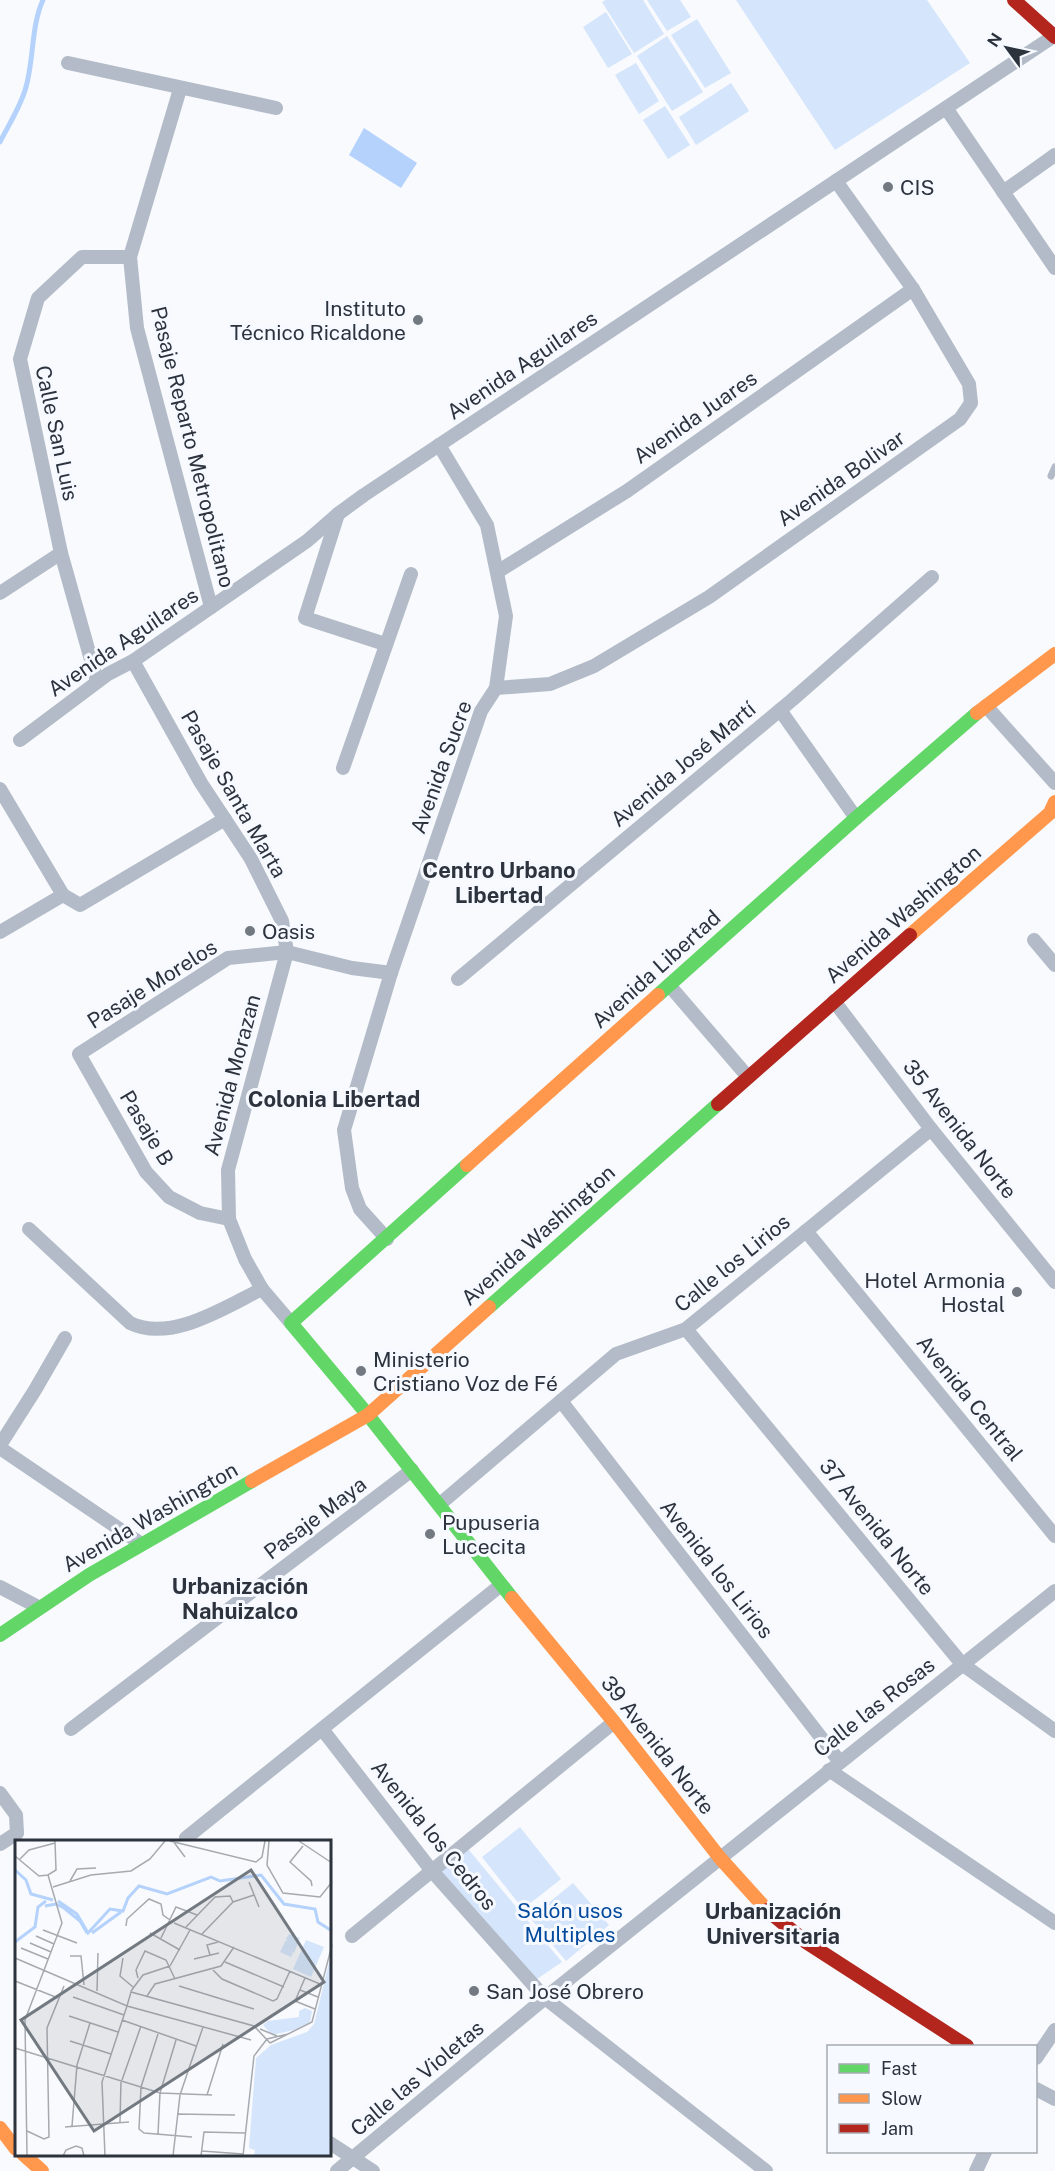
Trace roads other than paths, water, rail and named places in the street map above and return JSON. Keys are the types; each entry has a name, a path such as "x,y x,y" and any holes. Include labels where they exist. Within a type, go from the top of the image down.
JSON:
{"street":[{"path":"1014,0 1055,36"},
{"path":"1029,0 1055,36"},
{"name":"Avenida Aguilares","path":"20,740 108,674 133,661 307,541 338,514 1055,36"},
{"path":"68,63 276,108"},
{"name":"Pasaje Reparto Metropolitano","path":"180,88 130,257 137,328 212,608"},
{"path":"946,108 1055,268"},
{"path":"1003,192 1055,155"},
{"name":"Avenida Bolivar","path":"496,688 550,684 594,666 710,597 960,419 971,402 969,384 913,289 836,181"},
{"name":"Calle San Luis","path":"98,681 61,553 20,358 38,298 73,265 82,257 130,257"},
{"name":"Avenida Juares","path":"496,572 627,491 913,289"},
{"name":"Avenida Sucre","path":"387,1239 360,1209 352,1188 344,1130 391,973 481,711 496,688 506,616 487,525 440,445"},
{"path":"338,514 305,618 386,644"},
{"path":"0,592 61,553"},
{"path":"343,768 411,574"},
{"name":"Avenida José Martí","path":"458,978 780,710 932,577"},
{"name":"Avenida Libertad","path":"291,1323 856,818 986,706 1055,654"},
{"name":"Pasaje Santa Marta","path":"133,661 201,783 251,859 282,921 286,952"},
{"path":"986,706 1055,783"},
{"path":"780,710 856,818"},
{"path":"0,789 63,895 80,905 225,819"},
{"name":"Avenida Washington","path":"0,1635 38,1607 140,1543 292,1460 368,1414 834,1001 1029,832 1050,813 1055,802"},
{"path":"0,932 63,895"},
{"path":"1034,939 1055,965"},
{"name":"Pasaje Morelos","path":"80,1054 228,958 286,952 352,968 391,973"},
{"name":"Avenida Morazan","path":"286,952 228,1170 229,1220 245,1259 262,1289 368,1414"},
{"path":"669,985 748,1077"},
{"name":"35 Avenida Norte","path":"834,1001 931,1129 1055,1282"},
{"name":"Pasaje B","path":"80,1054 146,1172 169,1197 200,1213 229,1220"},
{"name":"Calle los Lirios","path":"440,1504 616,1354 686,1329 931,1129"},
{"path":"29,1229 130,1323 138,1327 180,1328 262,1289"},
{"name":"Avenida Central","path":"806,1231 1055,1536"},
{"name":"37 Avenida Norte","path":"686,1329 962,1664 1055,1731"},
{"path":"65,1338 0,1447 140,1543"},
{"name":"Avenida los Lirios","path":"561,1401 834,1766 1055,1923"},
{"name":"39 Avenida Norte","path":"368,1414 440,1504 501,1586 614,1722 720,1858 762,1905 806,1942 965,2045"},
{"name":"Pasaje Maya","path":"71,1729 412,1470"},
{"path":"186,1838 501,1586"},
{"path":"0,1587 38,1607"},
{"name":"Calle las Rosas","path":"720,1858 1055,1591"},
{"path":"352,1936 614,1722"},
{"name":"Avenida los Cedros","path":"322,1730 432,1871 545,1998 766,2171"},
{"path":"0,1793 16,1815 22,1837 0,1844"},
{"name":"Calle las Violetas","path":"337,2171 545,1998 720,1858"},
{"path":"1037,2055 1055,2030"},
{"path":"1037,2090 1055,2099"},
{"path":"0,2128 15,2148"},
{"path":"332,2144 373,2171"},
{"path":"976,2171 984,2153"},
{"path":"25,2156 42,2171"}],"lane":[{"path":"1051,476 1055,467"}],"water":[{"path":"364,128 417,163 401,188 349,155"}],"waterway":[{"path":"0,142 24,94 36,21 43,0"}],"place":[{"name":"CIS","path":"888,187"},
{"name":"Instituto Técnico Ricaldone","path":"418,320"},
{"name":"Oasis","path":"250,931"},
{"name":"Hotel Armonia Hostal","path":"1017,1292"},
{"name":"Ministerio Cristiano Voz de Fé","path":"361,1371"},
{"name":"Pupuseria Lucecita","path":"430,1534"},
{"name":"San José Obrero","path":"474,1991"}],"district":[{"name":"Centro Urbano Libertad","path":"499,882"},
{"name":"Colonia Libertad","path":"334,1099"},
{"name":"Urbanización Nahuizalco","path":"240,1598"},
{"name":"Urbanización Universitaria","path":"773,1924"}],"park label":[{"name":"Salón usos Multiples","path":"570,1922"}]}
